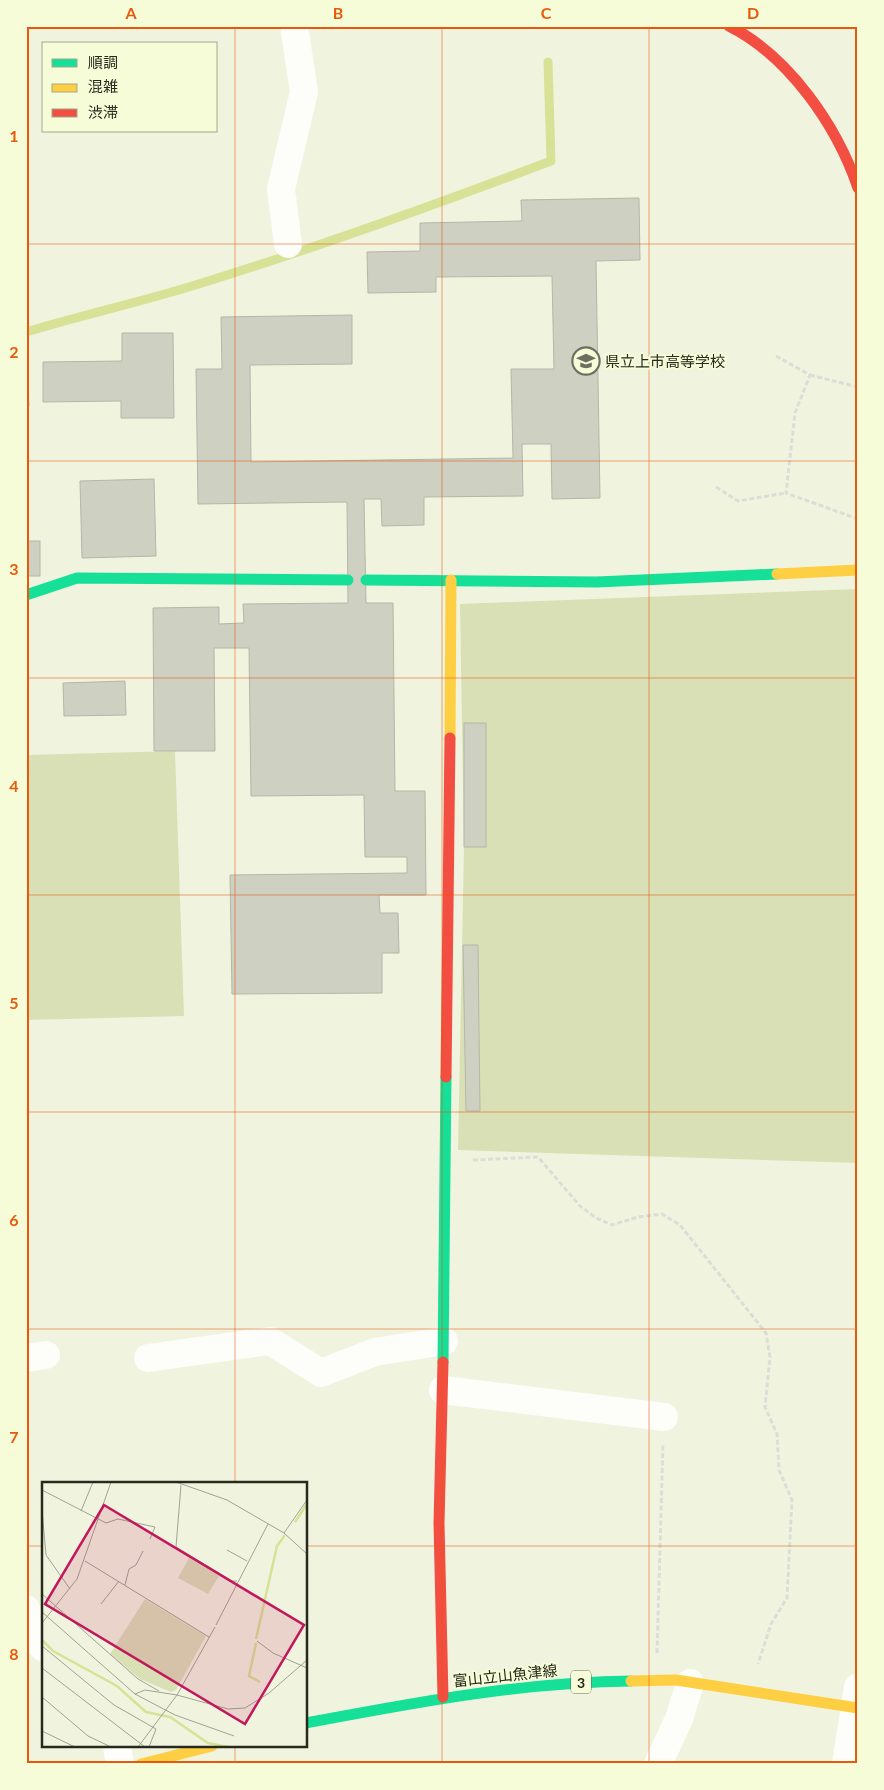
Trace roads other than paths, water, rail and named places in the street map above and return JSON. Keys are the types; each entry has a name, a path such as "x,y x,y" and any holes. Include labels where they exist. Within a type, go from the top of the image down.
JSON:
{"street":[{"path":"288,244 281,189 304,92 294,26"},
{"path":"730,26 780,63 818,105 852,168 858,188"},
{"path":"366,580 597,582 858,570"},
{"path":"26,595 77,578 348,580"},
{"path":"443,1697 439,1523 444,1341 451,580"},
{"path":"148,1358 270,1341 321,1373 375,1352 444,1341"},
{"path":"443,1390 664,1417"},
{"path":"26,1609 38,1642 42,1646"},
{"name":"富山立山魚津線","path":"308,1723 443,1697 597,1681 690,1683 752,1692 856,1701"},
{"path":"658,1764 679,1719 690,1683"},
{"path":"846,1764 856,1701"},
{"path":"118,1748 120,1764"},
{"path":"141,1764 204,1748"}],"waterway":[{"path":"26,332 183,289 292,254 551,161 548,62"}],"place":[{"name":"県立上市高等学校","path":"586,361"}]}
